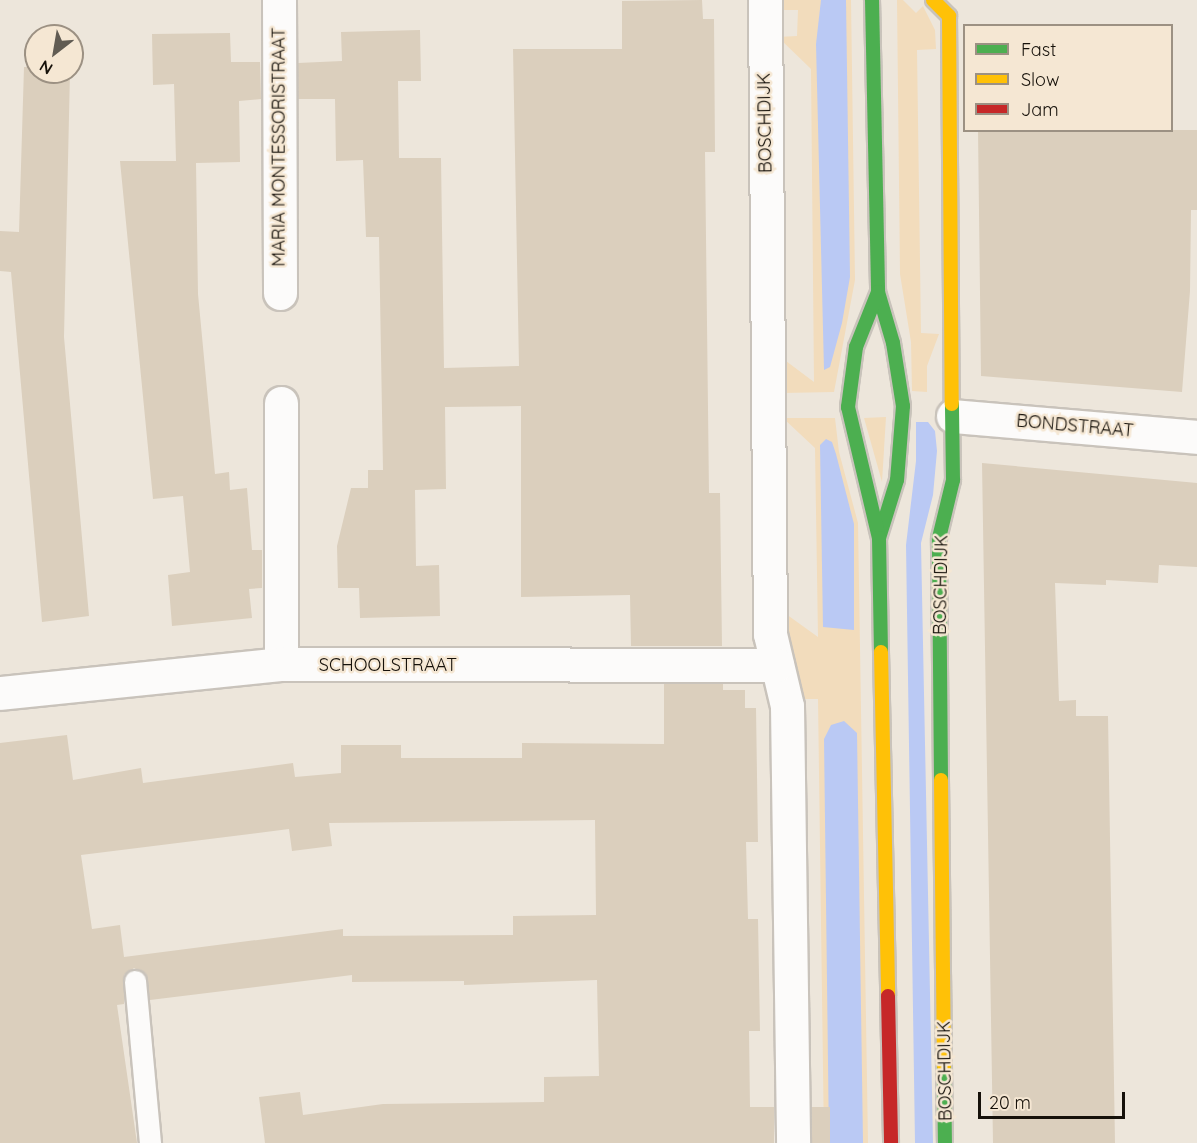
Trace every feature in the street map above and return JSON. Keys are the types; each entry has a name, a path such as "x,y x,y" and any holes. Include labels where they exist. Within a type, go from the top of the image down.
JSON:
{"main road":[{"path":"872,0 878,292 893,343 903,406 897,480 879,537"},
{"name":"BOSCHDIJK","path":"933,0 949,16 953,480 939,538 945,1143"},
{"path":"878,292 856,347 848,407 879,537 891,1143"}],"street":[{"name":"MARIA MONTESSORISTRAAT","path":"279,0 280,293"},
{"name":"BOSCHDIJK","path":"765,0 770,634 787,706 794,1143"},
{"path":"281,403 281,664"},
{"name":"BONDSTRAAT","path":"953,416 1197,437"},
{"name":"SCHOOLSTRAAT","path":"0,693 281,664 777,665"}],"lane":[{"path":"135,981 150,1143"}],"shaded area":[{"path":"779,0 851,0 855,280 834,392 783,393 782,358 814,382 811,69 778,37 797,36 798,10 778,10"},
{"path":"897,0 903,0 916,13 923,6 935,30 936,49 917,50 921,333 939,334 927,366 927,392 912,391 911,342 900,274"},
{"path":"886,417 882,482 864,418"},
{"path":"783,418 835,418 839,452 858,523 868,1143 824,1143 818,699 799,699 786,614 818,637 815,448"}],"water":[{"path":"821,0 846,0 850,277 842,323 830,367 824,370 816,44"},
{"path":"916,422 928,422 935,431 937,451 933,495 921,543 933,1143 915,1143 906,545 916,461"},
{"path":"826,439 832,442 836,454 854,524 854,630 823,627 820,445"},
{"path":"844,721 857,733 863,1143 829,1143 824,739 831,725"}],"building":[{"path":"702,0 703,19 714,19 715,152 705,152 709,493 720,493 722,646 631,646 630,595 521,597 521,406 445,407 446,489 415,490 416,566 439,565 440,616 360,618 359,588 338,588 337,546 351,488 368,488 368,470 383,470 379,237 366,237 363,160 336,161 335,99 298,99 298,63 342,61 341,32 420,30 421,81 398,81 399,158 441,158 444,368 519,366 513,49 622,49 622,1"},
{"path":"230,33 231,62 260,62 261,99 239,101 240,162 196,163 198,294 215,474 229,472 230,490 247,488 252,550 262,550 262,588 249,589 252,618 172,626 168,575 190,572 183,496 153,499 120,161 176,161 174,84 153,85 152,34"},
{"path":"24,67 24,84 70,84 64,337 89,616 42,622 11,272 0,271 0,231 19,232"},
{"path":"1197,130 1197,210 1191,210 1190,291 1182,392 981,376 978,132"},
{"path":"982,463 1197,483 1197,567 1159,565 1158,583 1106,580 1106,585 1055,583 1059,701 1076,700 1076,716 1108,716 1115,1143 993,1143"},
{"path":"664,684 723,684 723,690 745,690 745,708 756,708 758,842 746,842 748,919 758,919 760,1031 749,1031 750,1107 774,1107 774,1143 265,1143 259,1097 300,1092 303,1115 383,1104 544,1102 544,1077 599,1076 597,980 464,985 464,981 352,982 352,975 150,1000 146,974 134,968 124,975 124,1004 117,1005 137,1143 0,1143 0,743 67,735 73,780 141,768 143,783 293,763 295,777 341,773 341,745 401,745 401,758 522,758 522,743 664,744","holes":["595,820 596,915 513,916 513,935 343,936 343,929 124,957 120,925 92,929 81,855 289,829 292,851 332,846 329,823"]},
{"path":"811,1107 830,1107 830,1143 811,1143"}],"traffic: fast":[{"path":"872,0 878,292 893,343 903,406 897,480 879,538"},
{"path":"878,292 856,347 848,407 879,538 881,652"},
{"path":"941,780 939,538 953,480 952,404"},
{"path":"944,1066 945,1143"}],"traffic: slow":[{"path":"933,0 949,16 952,404"},
{"path":"881,652 888,996"},
{"path":"941,780 944,1066"}],"traffic: jam":[{"path":"888,996 891,1143"}]}
